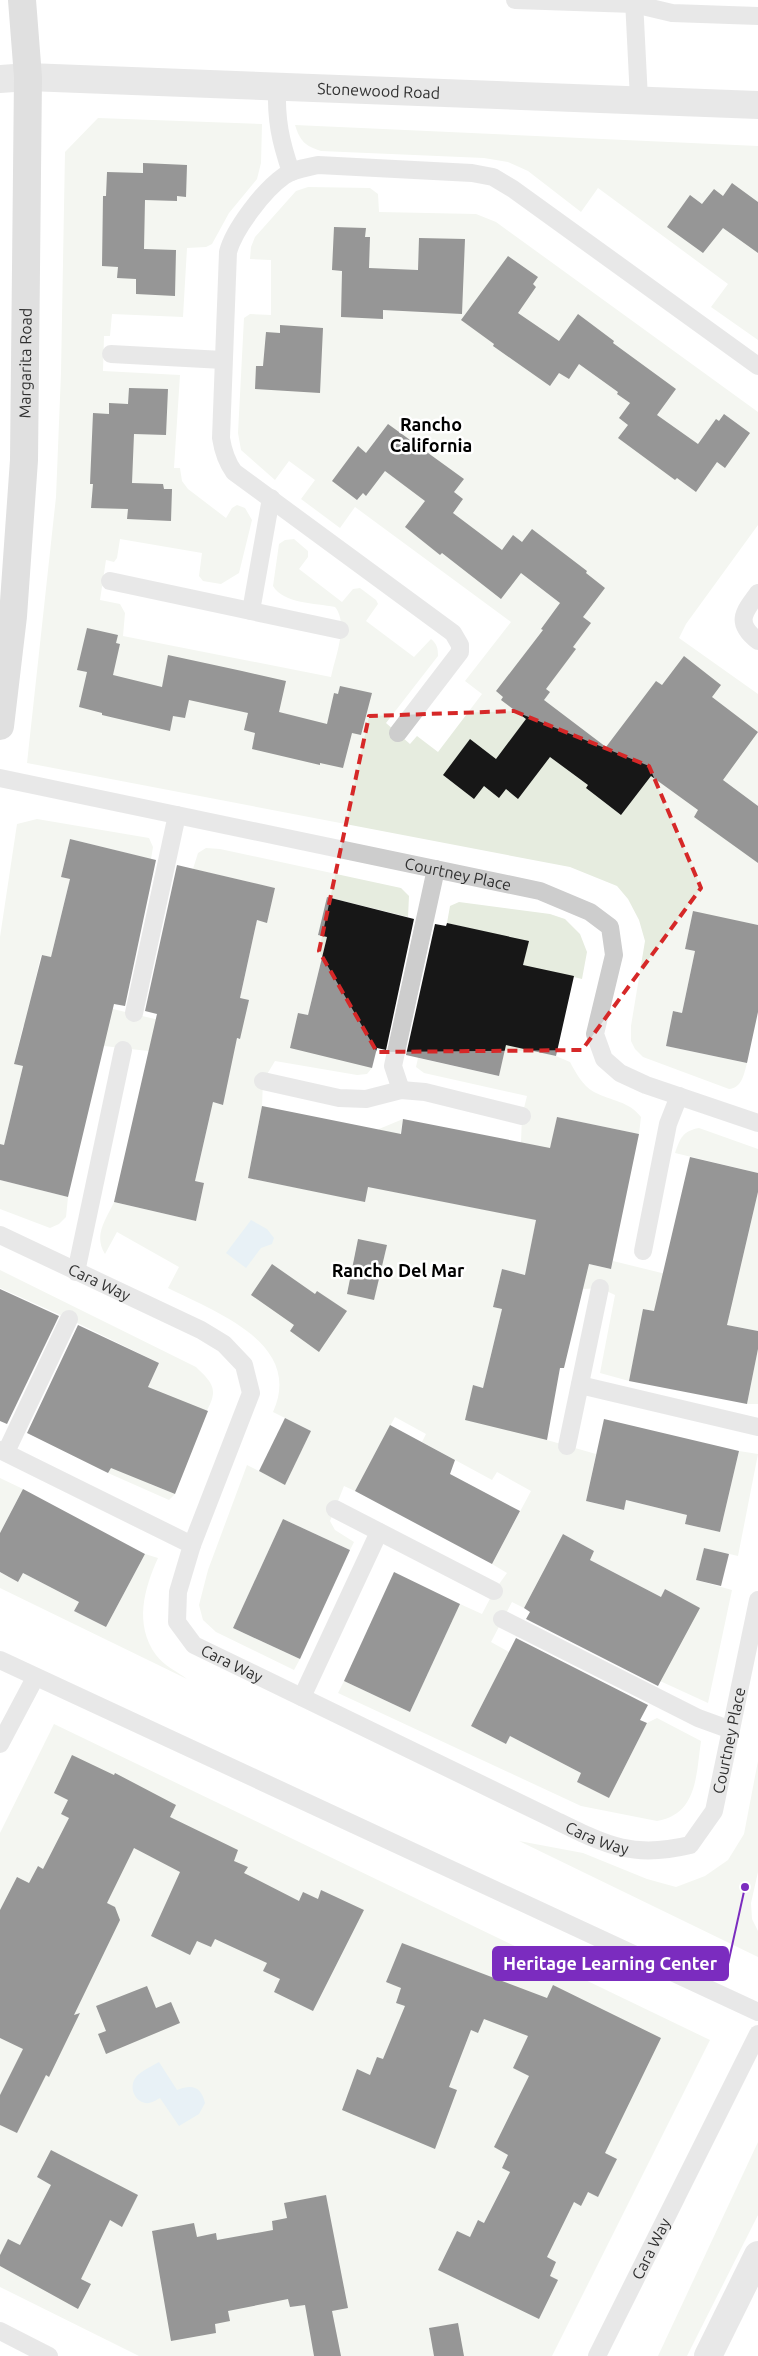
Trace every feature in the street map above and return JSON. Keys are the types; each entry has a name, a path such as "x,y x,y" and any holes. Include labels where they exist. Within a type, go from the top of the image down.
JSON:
{"main road":[{"name":"Margarita Road","path":"0,726 13,616 24,460 28,77 22,0"}],"street":[{"name":"Stonewood Road","path":"0,79 28,77 758,105"},
{"path":"708,2356 758,2255"}],"lane":[{"path":"515,0 634,2 672,13 758,16"},
{"path":"634,2 639,100"},
{"path":"276,86 276,119 291,172"},
{"path":"398,733 460,652 460,645 453,633 234,472 223,452 221,438 226,273 231,240 261,200 283,177 291,172 318,165 472,173 493,177 513,189 758,366"},
{"path":"111,354 223,360"},
{"path":"250,611 271,498"},
{"path":"110,581 340,630"},
{"path":"758,593 744,613 743,623 750,634 758,640"},
{"name":"Courtney Place","path":"0,778 540,891 590,912 610,927 614,955 595,1034 604,1059 620,1073 646,1085 758,1120"},
{"path":"134,1013 177,815"},
{"path":"401,1090 394,1066 436,869"},
{"path":"76,1272 123,1050"},
{"path":"263,1081 339,1098 366,1098 401,1090 426,1092 522,1116"},
{"path":"642,1250 668,1124 679,1096"},
{"name":"Cara Way","path":"0,1235 200,1330 224,1344 244,1365 251,1394 192,1546 178,1592 177,1622 194,1645 599,1841 639,1852 666,1851 690,1846"},
{"path":"567,1446 600,1288"},
{"path":"69,1319 3,1451 192,1546"},
{"path":"580,1385 758,1428"},
{"path":"335,1509 494,1591"},
{"path":"302,1697 379,1532"},
{"name":"Courtney Place","path":"690,1846 714,1811 758,1600"},
{"path":"502,1619 698,1718 731,1730"},
{"path":"0,1660 35,1678 758,2012"},
{"path":"0,1744 35,1678"},
{"name":"Cara Way","path":"598,2356 758,2034"},
{"path":"0,2331 49,2356"}],"highlighted area":[{"path":"514,711 649,766 701,888 582,1050 377,1052 319,951 369,716"}],"shaded area":[{"path":"98,118 262,124 261,163 257,179 229,213 212,244 206,247 187,248 183,317 112,314 110,336 104,336 103,371 180,375 174,468 180,468 182,481 188,489 226,518 232,508 237,505 245,508 252,520 239,573 221,584 203,581 199,576 202,553 120,539 117,558 114,562 106,560 100,600 120,604 125,613 123,636 331,677 341,631 339,614 335,607 292,600 278,592 273,586 279,544 285,540 294,539 308,551 308,557 299,569 342,602 353,589 360,588 376,600 378,604 366,621 414,657 431,639 435,643 438,656 386,723 410,744 417,736 438,752 482,694 465,681 511,622 355,507 340,528 301,499 315,480 289,461 275,480 241,450 238,433 244,318 250,314 271,315 271,260 250,259 251,247 255,237 296,191 308,187 370,188 378,194 379,212 476,214 496,222 758,412 758,525 686,624 679,638 758,694 758,925 693,912 685,949 695,951 682,1013 673,1011 666,1046 747,1063 742,1080 737,1086 729,1089 643,1057 635,1049 631,1041 631,1026 645,941 639,920 628,899 617,886 570,867 27,763 56,497 61,373 65,152"},
{"path":"295,125 758,146 758,340 711,307 728,284 598,188 581,212 528,171 508,162 484,158 321,151 304,142"},
{"path":"37,819 149,838 153,847 151,859 70,839 61,877 70,879 51,957 41,955 33,990 239,1039 240,998 257,920 267,922 275,888 193,869 198,853 206,848 220,849 401,888 409,896 408,917 327,897 318,935 327,937 308,1015 298,1013 372,1068 367,1074 357,1075 275,1061 263,1081 262,1106 248,1178 364,1201 379,1129 403,1119 390,1191 507,1214 521,1142 522,1116 527,1096 424,1073 416,1067 418,1058 499,1076 528,942 447,923 450,906 459,902 550,914 565,919 580,934 587,952 582,979 549,971 531,1050 556,1056 570,1062 586,1086 600,1095 625,1104 641,1117 639,1134 557,1117 530,1251 611,1269 613,1261 735,1291 758,1192 758,1331 644,1309 629,1381 600,1373 615,1295 600,1288 583,1289 502,1269 493,1307 502,1309 483,1388 473,1385 547,1440 596,1454 586,1501 623,1510 626,1500 687,1515 685,1524 720,1532 739,1451 758,1454 738,1556 704,1548 696,1580 732,1590 708,1703 660,1681 699,1608 665,1589 661,1597 590,1560 594,1551 563,1534 524,1608 512,1602 491,1642 509,1652 471,1726 506,1744 510,1736 581,1773 577,1782 609,1798 647,1723 657,1718 701,1741 696,1779 688,1801 670,1817 657,1821 581,1806 338,1693 344,1681 410,1712 460,1604 482,1614 494,1591 507,1573 492,1564 531,1491 497,1472 492,1480 422,1442 426,1434 395,1417 355,1491 344,1486 330,1521 335,1530 354,1542 350,1550 283,1519 233,1628 300,1659 294,1670 216,1632 203,1620 199,1605 208,1570 247,1465 285,1484 311,1431 273,1412 279,1388 276,1367 266,1349 250,1333 209,1308 168,1288 179,1267 117,1232 105,1254 100,1240 104,1221 114,1202 196,1221 204,1183 195,1181 213,1102 222,1105 230,1070 148,1051 104,1046 23,1026 14,1064 23,1066 4,1145 0,1144 0,937 17,824"},
{"path":"699,1128 758,1149 758,1173 675,1153 683,1136 689,1131"},
{"path":"0,1180 68,1197 66,1217 59,1224 50,1228 0,1209"},
{"path":"0,1270 196,1367 204,1375 213,1388 211,1401 206,1413 188,1439 150,1484 175,1494 169,1500 108,1473 159,1363 0,1288"},
{"path":"758,1349 758,1404 747,1404"},
{"path":"0,1478 23,1489 0,1533"},
{"path":"145,1554 158,1558 145,1594 143,1619 149,1643 159,1659 187,1679 0,1588 0,1572 18,1582 23,1573 79,1602 74,1611 106,1627"},
{"path":"54,1724 710,2040 552,2356 139,2356 0,2287 0,1833"},
{"path":"758,1761 758,1872 751,1903 752,1919 758,1931 758,1957 519,1841 583,1853 647,1879 676,1887 705,1876 728,1860 744,1834"},
{"path":"758,2142 758,2215 687,2356 658,2356"}],"water":[{"path":"251,1220 267,1229 274,1238 272,1244 261,1248 246,1268 226,1253"},
{"path":"159,2062 177,2090 187,2087 195,2088 201,2093 205,2103 199,2114 179,2126 160,2098 145,2103 138,2099 133,2092 133,2084 136,2077"}],"building":[{"path":"143,163 187,165 186,197 177,196 177,201 145,200 144,249 176,250 175,296 136,294 136,279 117,278 118,267 102,266 103,196 106,196 107,172 143,173"},
{"path":"732,183 758,202 758,253 723,228 703,253 667,227 690,195 702,204 714,189 723,196"},
{"path":"334,227 366,228 365,237 370,237 369,268 418,270 419,238 465,239 462,314 383,310 383,319 341,317 342,271 332,270"},
{"path":"508,256 538,277 533,284 536,287 518,313 559,341 578,314 614,341 613,343 676,389 657,415 698,444 716,419 719,421 724,414 750,433 725,468 717,462 696,492 677,478 675,480 618,438 628,425 619,418 630,403 617,394 618,392 579,364 569,379 559,373 550,386 493,346 494,344 461,320"},
{"path":"280,325 323,328 320,393 255,389 256,366 263,366 266,332 280,333"},
{"path":"129,388 168,389 166,435 134,434 132,483 163,484 164,489 172,489 171,521 127,519 128,509 91,508 93,484 90,484 93,413 109,414 109,403 128,404"},
{"path":"388,424 464,479 454,492 463,499 453,513 502,550 513,535 522,542 532,529 587,571 586,573 605,588 583,617 591,623 573,647 576,649 546,689 550,692 544,700 606,747 656,681 662,685 684,656 721,685 712,697 758,732 723,780 758,806 758,863 694,817 698,810 651,776 621,815 586,788 588,785 550,757 518,799 506,789 499,798 484,786 474,799 443,775 470,739 496,759 526,719 501,700 503,697 496,691 543,630 541,629 560,603 521,573 501,599 442,553 440,555 405,527 425,501 385,471 366,496 363,493 357,500 332,481 358,446 366,453"},
{"path":"87,628 118,635 116,643 120,644 113,675 162,687 168,655 242,671 286,681 279,712 327,724 334,693 338,694 340,686 372,693 361,735 352,733 343,768 320,763 320,765 252,749 255,733 244,730 248,713 189,700 185,718 173,716 170,731 102,715 102,713 79,707 87,672 77,670"},
{"path":"70,839 156,860 125,1006 114,1004 68,1197 0,1180 0,1144 4,1145 23,1066 14,1064 42,955 51,957 70,879 61,877"},
{"path":"177,865 275,888 267,923 257,920 240,998 249,1000 240,1039 237,1038 223,1105 213,1102 195,1181 204,1183 196,1221 114,1202 157,1014 145,1011"},
{"path":"327,897 414,919 386,1050 377,1048 372,1068 290,1048 298,1013 308,1015 327,937 318,935"},
{"path":"693,911 758,925 758,1012 747,1063 666,1046 673,1011 682,1013 695,951 685,949"},
{"path":"447,923 529,941 523,965 574,976 556,1056 506,1045 499,1076 406,1055 435,924 446,926"},
{"path":"262,1106 401,1134 403,1119 550,1148 557,1117 639,1134 611,1269 589,1264 564,1368 560,1368 547,1440 465,1420 473,1385 483,1388 502,1309 493,1307 502,1269 525,1275 536,1220 368,1187 365,1202 248,1178"},
{"path":"690,1157 758,1173 758,1192 727,1325 758,1331 758,1349 747,1404 629,1381 643,1309 654,1311"},
{"path":"358,1239 387,1245 374,1300 347,1294"},
{"path":"272,1264 315,1294 317,1291 347,1311 319,1352 290,1331 294,1325 251,1295"},
{"path":"0,1289 59,1316 7,1424 0,1421"},
{"path":"78,1325 159,1363 148,1387 208,1411 175,1494 111,1468 108,1473 27,1433"},
{"path":"285,1418 311,1431 285,1485 259,1471"},
{"path":"604,1419 739,1451 720,1532 685,1524 687,1515 626,1500 624,1510 586,1501"},
{"path":"390,1425 455,1460 450,1474 520,1511 492,1564 355,1491"},
{"path":"23,1489 145,1554 106,1627 74,1611 79,1602 23,1573 18,1582 0,1572 0,1533"},
{"path":"283,1519 350,1550 300,1659 233,1628"},
{"path":"563,1534 594,1551 590,1560 661,1597 665,1589 700,1608 658,1686 526,1619 530,1612 524,1608"},
{"path":"704,1548 729,1554 721,1586 696,1580"},
{"path":"394,1572 460,1604 410,1712 344,1681"},
{"path":"516,1638 648,1705 640,1720 647,1723 609,1798 577,1782 581,1773 510,1736 506,1744 471,1726"},
{"path":"72,1755 114,1775 115,1773 176,1805 170,1817 238,1850 234,1861 248,1867 244,1873 299,1901 303,1892 318,1899 321,1890 364,1910 313,2011 274,1992 280,1979 263,1971 267,1963 215,1939 211,1947 197,1941 190,1955 151,1936 180,1872 134,1848 107,1903 115,1907 120,1920 74,2015 80,2013 49,2077 46,2075 17,2133 0,2125 0,2095 23,2049 0,2038 0,1910 17,1877 29,1883 38,1866 43,1869 69,1818 61,1814 68,1800 54,1793"},
{"path":"402,1943 547,1998 553,1985 661,2038 605,2153 617,2159 598,2197 588,2192 581,2206 574,2202 547,2257 556,2262 550,2276 558,2280 539,2319 438,2270 457,2231 470,2237 478,2220 484,2223 510,2172 502,2168 508,2155 494,2147 529,2076 513,2068 528,2036 484,2019 478,2033 471,2030 449,2087 457,2090 435,2149 342,2110 357,2069 370,2075 377,2057 383,2059 405,2006 396,2003 401,1988 386,1982"},
{"path":"147,1986 156,2008 171,2002 180,2023 106,2054 98,2034 106,2031 96,2006"},
{"path":"51,2150 138,2195 122,2227 110,2220 81,2279 91,2284 78,2309 0,2266 0,2255 8,2239 20,2245 51,2185 37,2177"},
{"path":"326,2195 348,2308 332,2311 341,2356 314,2356 305,2305 290,2307 288,2299 228,2311 230,2321 215,2324 216,2333 171,2341 152,2231 194,2223 197,2237 216,2233 217,2240 273,2230 272,2221 287,2218 284,2203"},
{"path":"458,2323 464,2356 434,2356 429,2328"}],"place":[{"name":"Heritage Learning Center","path":"745,1887"}],"district":[{"name":"Rancho California","path":"431,434"},
{"name":"Rancho Del Mar","path":"398,1270"}]}
